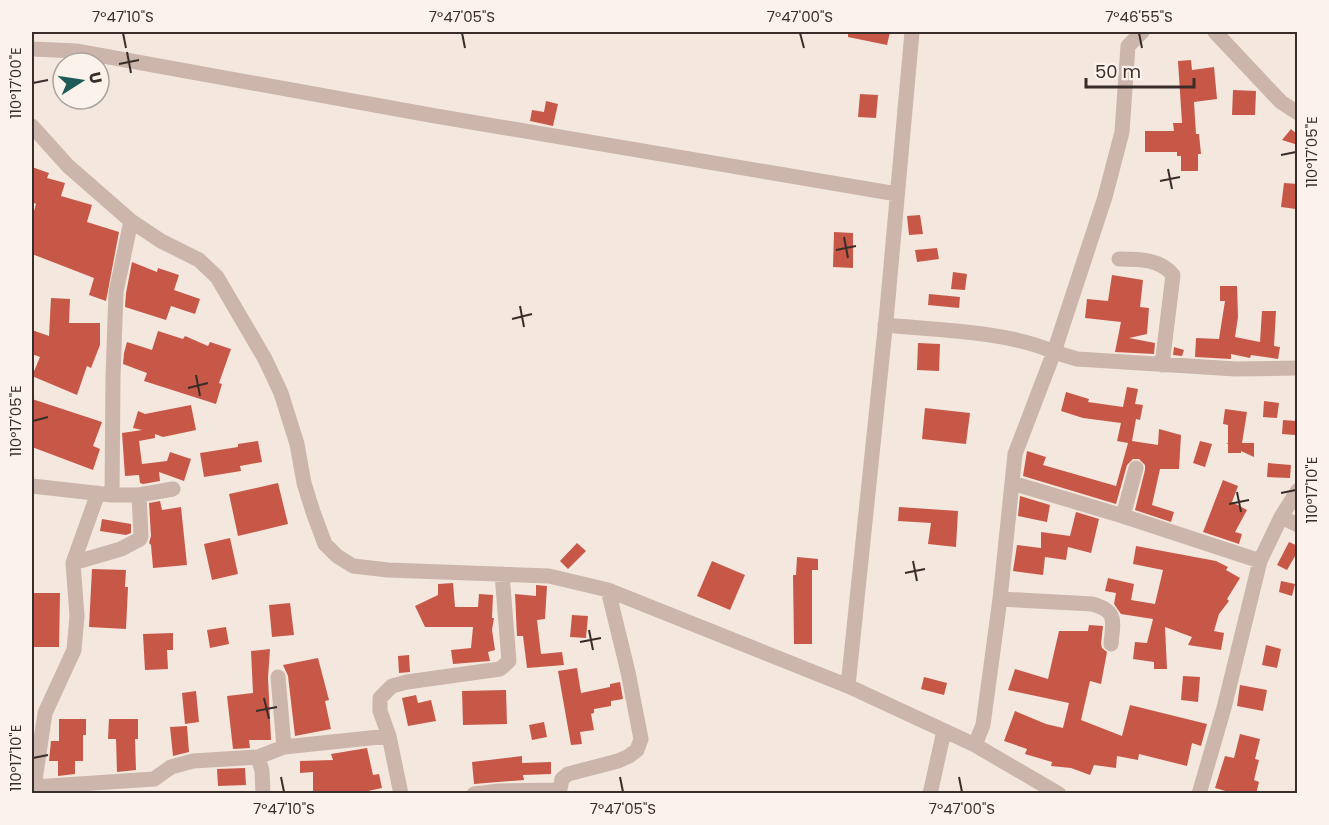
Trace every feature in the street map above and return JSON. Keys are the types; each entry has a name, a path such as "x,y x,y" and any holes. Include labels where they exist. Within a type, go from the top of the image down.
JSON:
{"street":[{"path":"848,686 912,32"},
{"path":"975,744 983,725 1000,599 1015,454 1054,352 1112,174 1122,132 1128,46 1142,32"},
{"path":"1215,32 1281,102 1298,113"},
{"path":"32,49 76,51 430,115 897,194"},
{"path":"32,126 68,166 132,221 161,241 199,260 217,277 265,359 281,393 297,444 304,483 325,544 352,566 412,572 549,576 608,590 848,686 975,744 1059,794"},
{"path":"132,221 117,292 105,494 72,563 77,616 74,650 38,712 33,790 154,778 171,767 193,761 258,757 284,747 389,736"},
{"path":"1119,259 1156,262 1168,268 1173,275 1162,365"},
{"path":"885,326 975,334 1032,343 1077,359 1236,369 1298,368"},
{"path":"1123,516 1136,468"},
{"path":"1012,483 1123,516 1260,561"},
{"path":"32,486 105,494 139,495 173,489"},
{"path":"1198,794 1224,708 1260,561 1281,517 1298,490"},
{"path":"72,563 121,549 140,539 139,495"},
{"path":"1281,517 1298,525"},
{"path":"401,794 389,736 380,711 380,698 392,687 407,682 500,669 505,666 509,661 502,574"},
{"path":"474,794 499,791 559,792 562,779 568,774 618,761 637,750 641,739 608,590"},
{"path":"1000,599 1092,604 1105,608 1111,613 1113,620 1111,644"},
{"path":"278,677 284,747"},
{"path":"930,794 944,731"},
{"path":"258,757 262,771 263,794"}],"building":[{"path":"848,32 890,32 887,45 848,37"},
{"path":"1191,60 1192,70 1214,67 1217,99 1194,102 1196,134 1199,134 1201,154 1198,154 1198,171 1181,171 1181,156 1177,156 1177,152 1145,152 1145,131 1174,131 1173,123 1182,123 1178,61"},
{"path":"1233,90 1256,91 1255,115 1232,115"},
{"path":"860,94 878,95 876,118 858,117"},
{"path":"546,101 558,104 553,126 530,121 532,110 544,112"},
{"path":"1291,129 1298,135 1298,145 1282,140"},
{"path":"32,167 49,173 47,178 65,183 61,196 92,205 87,222 119,232 106,301 89,295 94,278 32,254 32,218 36,204 32,202"},
{"path":"1284,183 1298,184 1296,209 1281,207"},
{"path":"920,215 923,234 909,235 907,216"},
{"path":"834,232 853,233 853,268 833,267"},
{"path":"937,248 939,259 917,262 915,250"},
{"path":"132,262 157,272 158,268 179,275 174,290 200,299 195,314 171,306 166,320 125,307"},
{"path":"953,272 967,274 965,290 951,289"},
{"path":"1112,275 1143,280 1140,307 1149,308 1147,334 1129,338 1155,343 1154,354 1115,352 1121,322 1085,318 1087,299 1108,301"},
{"path":"1220,286 1237,286 1238,317 1235,337 1260,342 1262,311 1276,311 1274,346 1280,347 1278,359 1251,355 1250,358 1231,354 1231,359 1195,357 1196,338 1219,339 1225,301 1220,301"},
{"path":"929,294 960,297 959,308 928,305"},
{"path":"51,298 70,299 69,323 100,323 100,345 91,368 87,366 77,395 32,376 40,357 32,354 32,330 49,336"},
{"path":"158,331 183,339 185,336 208,346 210,342 231,349 219,383 222,384 216,404 144,381 147,373 123,364 127,342 152,350"},
{"path":"918,343 940,344 939,371 917,370"},
{"path":"1174,347 1184,350 1182,356 1173,355"},
{"path":"1127,387 1138,389 1135,404 1143,405 1140,420 1136,419 1132,441 1158,445 1159,429 1181,435 1179,469 1160,469 1152,505 1174,512 1171,522 1135,510 1145,470 1145,465 1139,459 1133,459 1127,465 1116,504 1023,476 1027,451 1046,457 1043,465 1116,486 1128,443 1117,441 1121,423 1083,418 1061,411 1066,392 1089,399 1088,402 1123,407"},
{"path":"32,399 102,422 93,446 100,449 93,470 32,447"},
{"path":"1264,401 1279,403 1277,418 1263,417"},
{"path":"191,405 196,430 163,437 155,434 155,438 139,441 142,464 167,461 170,452 191,459 184,481 159,472 160,481 143,484 140,483 139,475 125,476 122,433 142,430 133,428 138,411 145,414"},
{"path":"925,408 970,413 966,444 922,439"},
{"path":"1225,409 1247,412 1242,443 1254,443 1254,457 1241,451 1241,453 1228,453 1226,443 1228,443 1228,425 1223,424"},
{"path":"1283,420 1296,421 1295,435 1282,434"},
{"path":"258,441 262,462 240,466 241,471 204,477 200,453 238,447 238,444"},
{"path":"1200,441 1212,444 1205,467 1193,463"},
{"path":"1268,463 1291,465 1290,478 1267,477"},
{"path":"1223,480 1238,486 1232,502 1247,510 1235,532 1242,534 1239,544 1203,532"},
{"path":"278,483 288,524 238,536 229,494"},
{"path":"1020,496 1050,505 1047,522 1018,516"},
{"path":"160,501 162,510 181,507 187,565 153,568 149,543 151,536 149,503"},
{"path":"899,507 958,511 956,547 928,544 931,523 898,521"},
{"path":"1076,512 1099,519 1091,553 1068,547 1066,560 1045,557 1043,575 1013,571 1017,545 1041,548 1041,532 1070,536"},
{"path":"102,519 131,524 131,533 126,535 100,531"},
{"path":"230,538 238,574 212,580 204,544"},
{"path":"1289,542 1298,546 1298,551 1287,570 1277,565"},
{"path":"577,543 586,551 568,569 560,561"},
{"path":"1136,546 1216,561 1228,567 1226,570 1240,578 1227,599 1229,601 1219,614 1214,631 1224,633 1221,650 1188,645 1192,637 1165,627 1167,669 1154,669 1154,662 1133,659 1135,642 1147,643 1153,619 1121,614 1114,604 1116,593 1105,591 1108,578 1134,584 1131,600 1155,604 1163,570 1133,564"},
{"path":"797,557 818,559 818,570 812,570 812,644 794,644 793,575 796,575"},
{"path":"712,561 745,575 730,610 697,596"},
{"path":"92,569 126,570 125,587 128,587 126,629 89,627"},
{"path":"1281,581 1295,584 1292,596 1279,592"},
{"path":"453,583 455,607 478,607 479,594 493,595 492,630 495,650 488,652 490,661 453,664 451,650 471,648 473,627 425,627 415,606 438,595 438,584"},
{"path":"536,585 547,586 545,619 537,620 541,654 562,652 564,665 527,668 523,636 517,636 515,594 536,596"},
{"path":"32,593 60,593 59,647 32,647"},
{"path":"290,603 294,635 272,637 269,605"},
{"path":"572,615 588,616 586,638 570,637"},
{"path":"1089,625 1103,626 1101,644 1107,652 1101,684 1090,681 1081,720 1122,736 1130,705 1207,724 1201,746 1192,743 1187,766 1139,754 1138,760 1117,756 1116,768 1094,765 1090,775 1071,768 1051,766 1052,762 1025,754 1027,749 1004,741 1015,711 1046,724 1063,728 1069,703 1008,690 1015,669 1048,679 1059,631 1088,631"},
{"path":"226,627 229,644 210,648 207,630"},
{"path":"173,633 173,650 167,650 168,669 145,670 143,634"},
{"path":"1266,645 1281,649 1277,668 1262,665"},
{"path":"270,649 268,678 271,740 249,740 250,748 233,749 227,696 253,693 251,651"},
{"path":"409,655 410,672 399,673 398,656"},
{"path":"318,658 329,700 325,701 331,729 295,736 288,676 283,665"},
{"path":"577,668 581,693 610,687 610,684 620,682 623,699 611,701 611,706 594,709 594,713 591,714 594,730 580,732 582,744 571,745 558,671"},
{"path":"1183,676 1200,677 1198,702 1181,700"},
{"path":"924,677 947,683 944,695 921,689"},
{"path":"1240,685 1267,690 1263,711 1237,706"},
{"path":"506,690 507,724 463,725 462,691"},
{"path":"196,691 199,722 185,724 182,693"},
{"path":"416,695 418,703 431,700 436,721 408,726 402,698"},
{"path":"59,719 86,719 86,735 83,735 83,761 75,761 75,774 58,776 58,761 49,761 51,741 59,741"},
{"path":"109,719 138,719 138,739 135,739 136,770 117,772 116,739 108,739"},
{"path":"544,722 547,737 532,740 529,725"},
{"path":"187,726 189,752 173,756 170,727"},
{"path":"1240,734 1260,739 1255,759 1259,760 1254,780 1259,782 1256,794 1236,794 1215,788 1225,756 1234,758"},
{"path":"367,748 373,775 379,774 382,788 354,794 313,794 313,772 300,773 300,761 333,760 331,754"},
{"path":"522,756 522,763 551,762 551,774 523,775 524,780 474,784 472,762"},
{"path":"245,768 246,785 218,786 217,769"}]}
